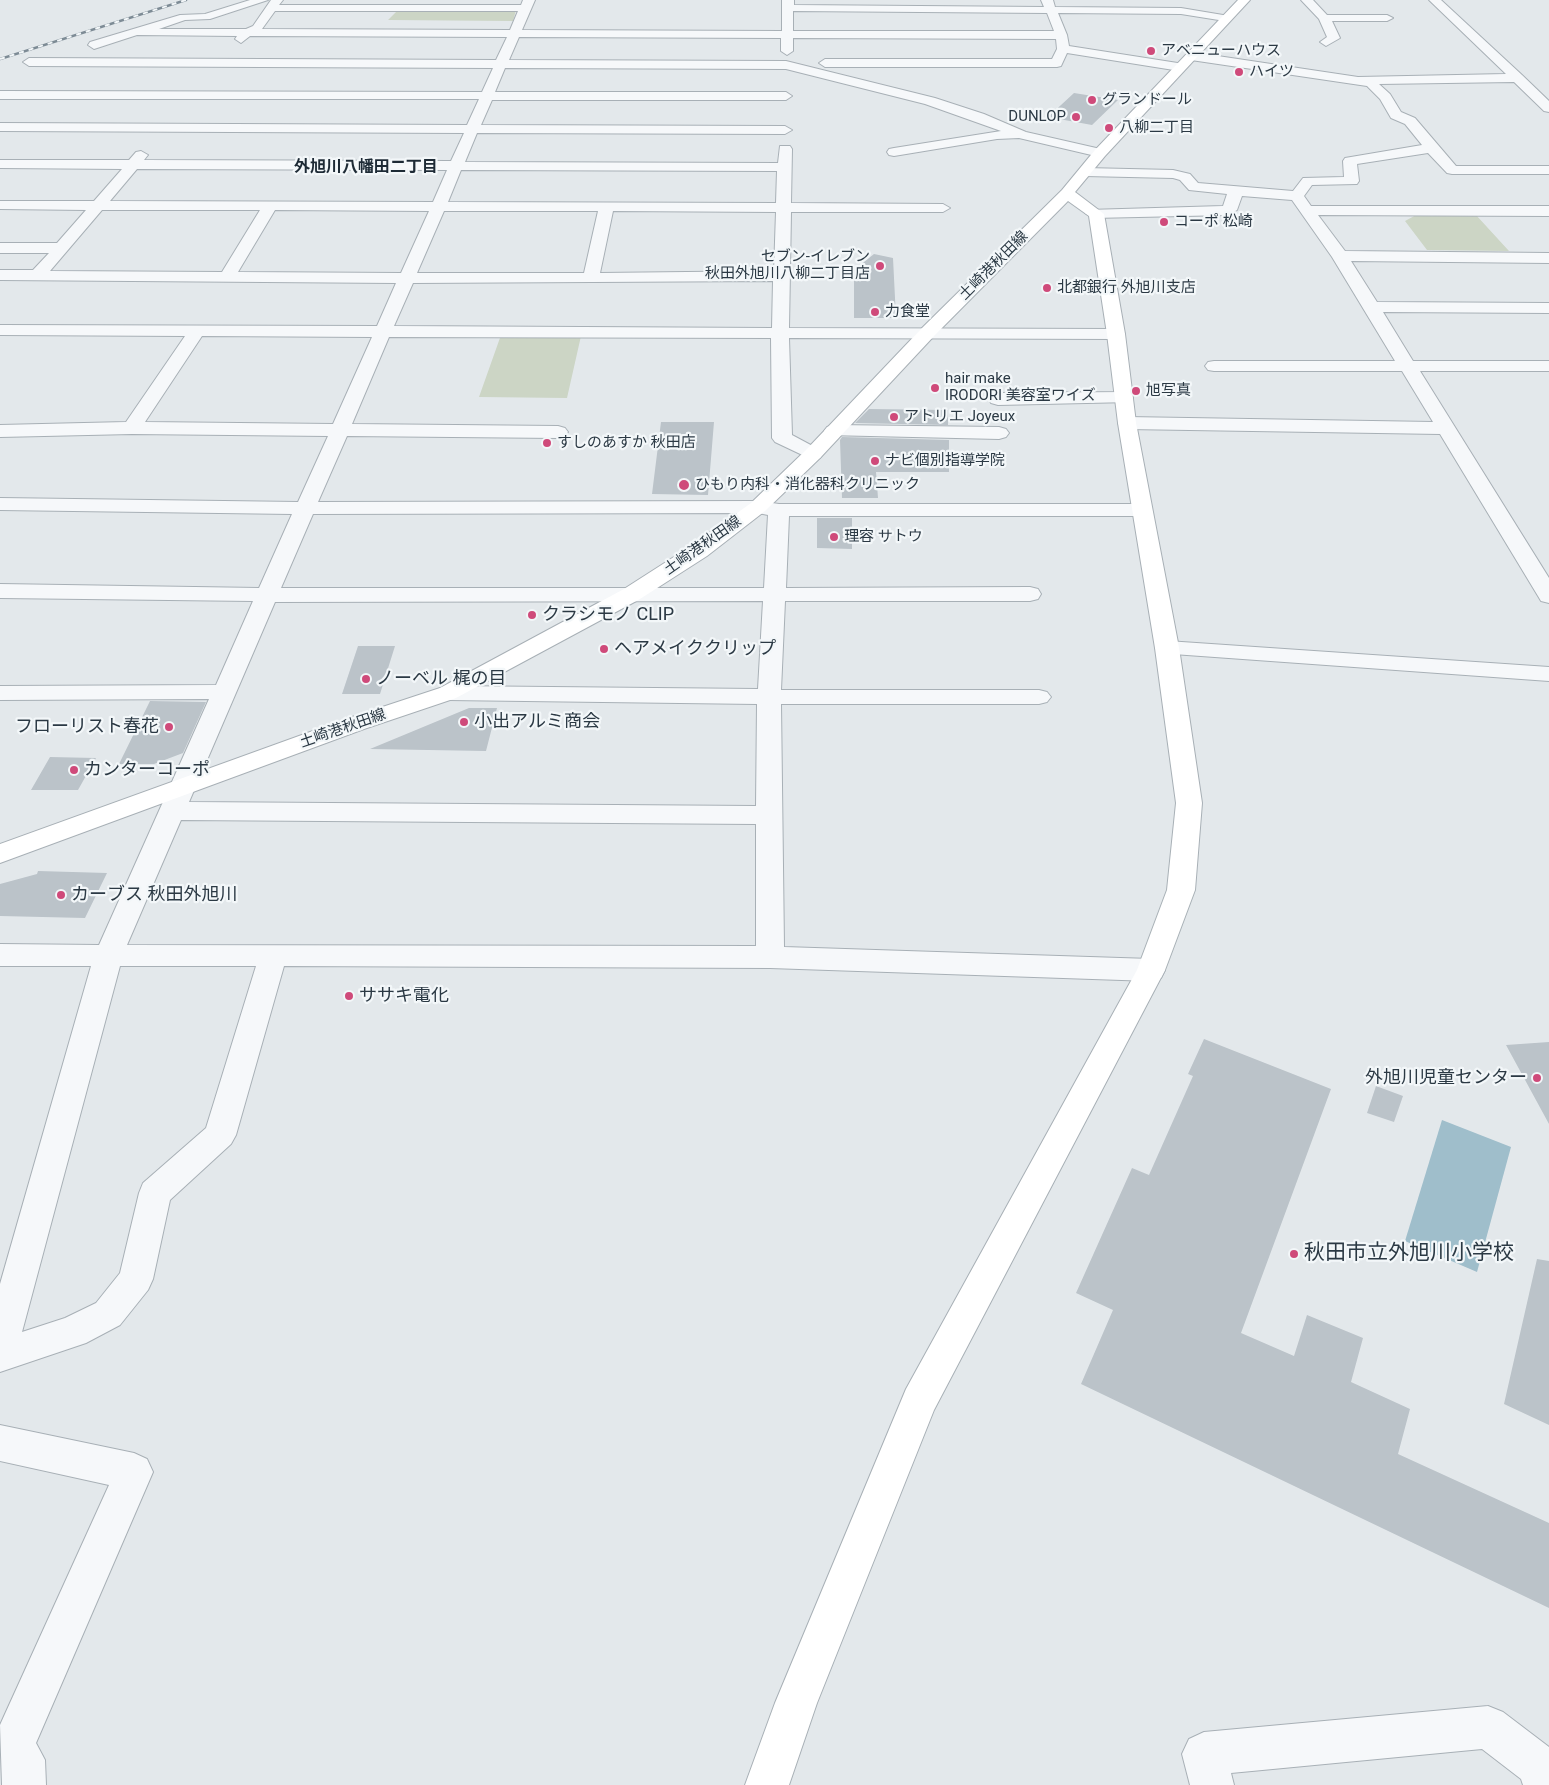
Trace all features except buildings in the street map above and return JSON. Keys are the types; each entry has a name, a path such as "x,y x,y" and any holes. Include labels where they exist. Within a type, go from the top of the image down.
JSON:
{"main road":[{"name":"土崎港秋田線","path":"0,854 448,693 632,594 768,509 834,431 928,332 1076,182 1100,153 1244,0"},
{"path":"767,1785 796,1703 918,1401 1151,970 1181,890 1189,803 1167,648 1125,410 1116,334 1096,214 1093,213 1076,182"}],"street":[{"path":"1307,0 1324,18 1334,38 1326,42"},
{"path":"1435,0 1549,108"},
{"path":"38,275 246,33 257,28 270,3"},
{"path":"0,1347 108,956 528,4 270,3 206,17 184,17 94,45"},
{"path":"813,454 782,438 780,332 788,4 1048,5 1181,11 1225,18"},
{"path":"813,70 822,63 1057,63 1063,49 1061,35 1048,5"},
{"path":"1324,18 1387,18"},
{"path":"138,32 1061,35"},
{"path":"1063,49 1180,67"},
{"path":"1191,56 1362,80 1518,78"},
{"path":"29,62 786,64 930,101 1022,134 1100,153"},
{"path":"1362,80 1371,83 1385,97 1396,115 1410,121 1463,184"},
{"path":"0,95 786,96"},
{"path":"1385,97 1404,97"},
{"path":"1519,97 1538,97"},
{"path":"0,127 785,130"},
{"path":"894,152 997,135 1022,134"},
{"path":"1297,196 1308,181 1352,181 1350,161 1432,148"},
{"path":"0,164 784,167"},
{"path":"1452,170 1549,170"},
{"path":"1076,182 1173,174 1184,177 1194,187 1297,196 1309,210 1340,256 1549,596"},
{"path":"1093,213 1229,210 1236,192"},
{"path":"1474,197 1485,211"},
{"path":"0,205 438,208 943,208"},
{"path":"228,276 269,207"},
{"path":"591,278 606,207"},
{"path":"1309,210 1549,212"},
{"path":"0,248 61,248"},
{"path":"1340,256 1549,258"},
{"path":"0,275 407,278 782,276"},
{"path":"1370,307 1549,308"},
{"path":"0,330 1116,334"},
{"path":"132,428 197,331"},
{"path":"1214,366 1549,366"},
{"path":"998,399 1125,410 1445,428"},
{"path":"0,431 132,428 558,432"},
{"path":"834,431 999,433"},
{"path":"0,504 305,508 1142,510"},
{"path":"768,509 775,593 769,697 770,957"},
{"path":"0,592 266,596 775,593 1030,594"},
{"path":"1167,648 1549,674"},
{"path":"0,693 224,692"},
{"path":"448,693 769,697 1039,697"},
{"path":"171,812 770,815"},
{"path":"0,955 770,957 1151,970"},
{"path":"0,1355 73,1332 108,1314 136,1280 155,1194 220,1135 273,956"},
{"path":"0,1443 134,1472 11,1761"},
{"path":"1212,1785 1204,1754 1488,1727 1536,1764 1546,1785"}],"green space":[{"path":"398,10 516,10 513,21 388,20"},
{"path":"1418,214 1476,215 1509,251 1427,250 1405,221"},
{"path":"501,335 581,336 567,398 479,397"}],"water":[{"path":"1442,1120 1511,1147 1477,1272 1405,1241"}],"railway":[{"path":"0,59 186,0"}],"place":[{"name":"アベニューハウス","path":"1151,51"},
{"name":"ハイツ","path":"1239,72"},
{"name":"グランドール","path":"1092,100"},
{"name":"DUNLOP","path":"1076,117"},
{"name":"八柳二丁目","path":"1109,128"},
{"name":"コーポ 松崎","path":"1164,222"},
{"name":"セブン-イレブン 秋田外旭川八柳二丁目店","path":"880,266"},
{"name":"北都銀行 外旭川支店","path":"1047,288"},
{"name":"力食堂","path":"875,312"},
{"name":"hair make IRODORI 美容室ワイズ","path":"935,388"},
{"name":"旭写真","path":"1136,391"},
{"name":"アトリエ Joyeux","path":"894,417"},
{"name":"すしのあすか 秋田店","path":"547,443"},
{"name":"ナビ個別指導学院","path":"875,461"},
{"name":"ひもり内科・消化器科クリニック","path":"684,485"},
{"name":"理容 サトウ","path":"834,537"},
{"name":"クラシモノ CLIP","path":"532,615"},
{"name":"ヘアメイククリップ","path":"604,649"},
{"name":"ノーベル 梶の目","path":"366,679"},
{"name":"小出アルミ商会","path":"464,722"},
{"name":"フローリスト春花","path":"169,727"},
{"name":"カンターコーポ","path":"74,770"},
{"name":"カーブス 秋田外旭川","path":"61,895"},
{"name":"ササキ電化","path":"349,996"},
{"name":"外旭川児童センター","path":"1537,1078"},
{"name":"秋田市立外旭川小学校","path":"1294,1254"}],"district":[{"name":"外旭川八幡田二丁目","path":"366,168"}]}
